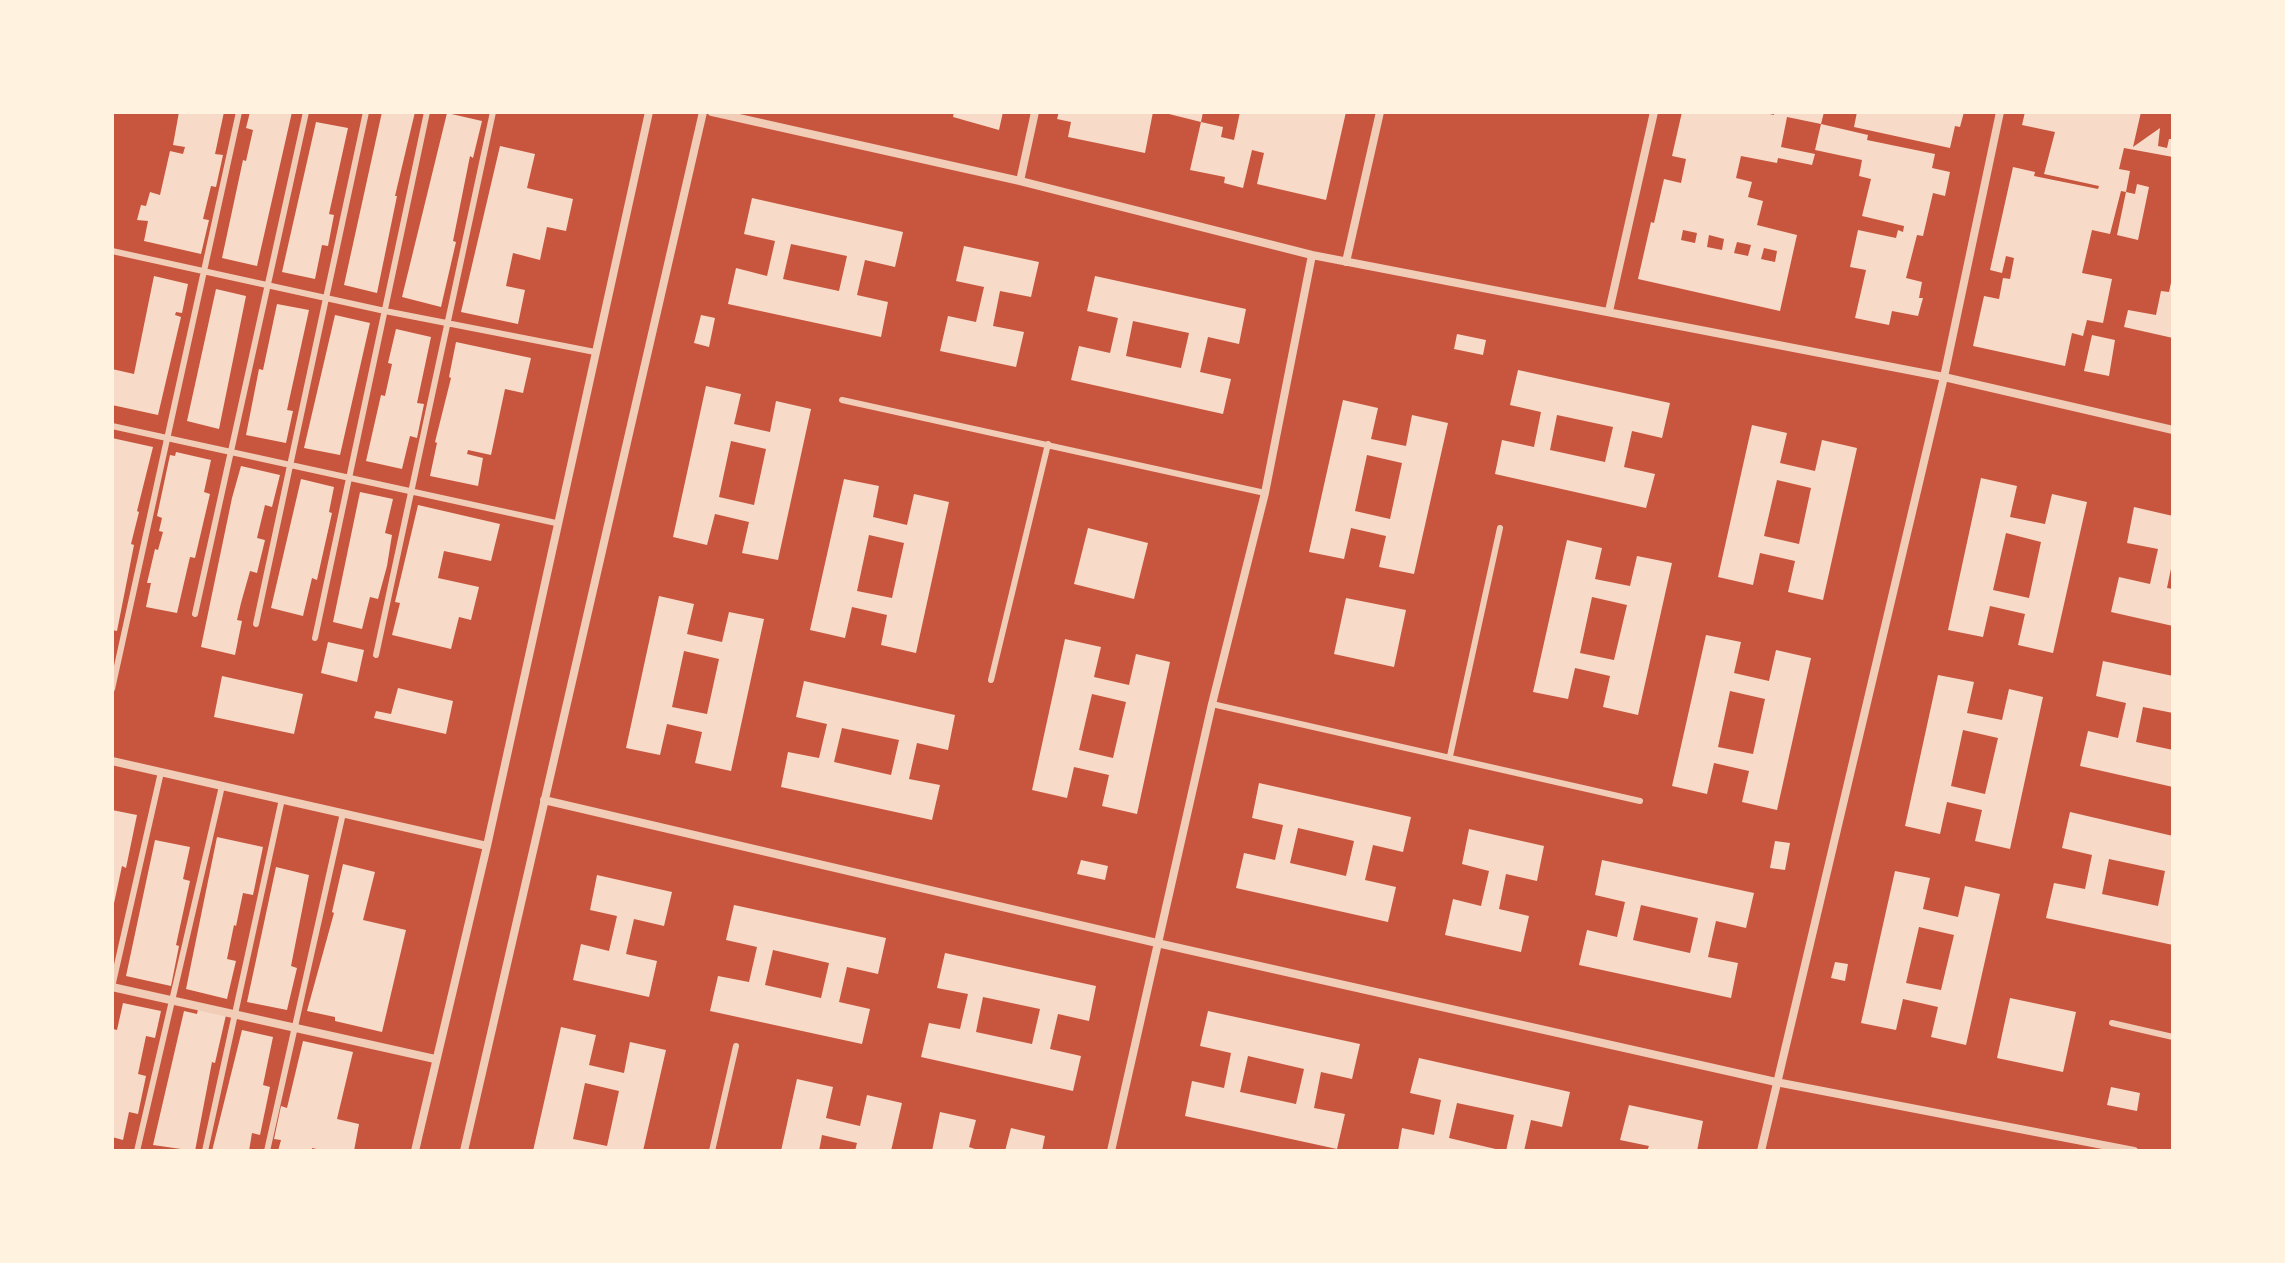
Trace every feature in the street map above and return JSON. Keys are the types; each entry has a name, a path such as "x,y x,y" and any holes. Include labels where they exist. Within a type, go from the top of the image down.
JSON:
{"street":[{"path":"415,1151 487,846 649,112"},
{"path":"464,1151 703,112"},
{"path":"712,112 1020,181 1312,255 1944,377 2173,430"},
{"path":"1020,181 1035,112"},
{"path":"1346,262 1380,112"},
{"path":"1609,311 1654,112"},
{"path":"1761,1151 1944,377 2000,112"},
{"path":"1111,1151 1212,704 1265,493 1312,255"},
{"path":"112,761 487,846"},
{"path":"544,800 1157,943 1776,1082 2134,1151"},
{"path":"112,987 435,1059"}],"lane":[{"path":"112,689 239,112"},
{"path":"195,614 306,112"},
{"path":"256,624 366,112"},
{"path":"315,638 427,112"},
{"path":"376,655 493,112"},
{"path":"112,251 385,311 595,352"},
{"path":"842,400 1265,493"},
{"path":"112,426 556,523"},
{"path":"991,680 1048,444"},
{"path":"1450,756 1500,528"},
{"path":"1212,704 1640,801"},
{"path":"112,987 161,772"},
{"path":"137,1151 222,786"},
{"path":"205,1151 282,799"},
{"path":"267,1151 343,813"},
{"path":"2112,1023 2173,1037"},
{"path":"712,1151 736,1046"}],"building":[{"path":"179,112 224,112 215,154 223,155 216,187 211,186 203,219 209,220 201,254 144,241 148,221 137,220 141,205 146,206 150,192 160,195 170,151 183,154 185,147 173,145"},
{"path":"250,112 292,112 257,266 222,258 243,160 246,161 253,130 246,128"},
{"path":"382,112 415,112 377,293 344,285"},
{"path":"954,112 1003,112 999,130 953,117"},
{"path":"1059,112 1153,112 1145,153 1068,137 1071,122 1057,119"},
{"path":"1161,112 1203,112 1201,122"},
{"path":"1240,112 1346,112 1326,200 1257,184 1264,153 1252,150 1243,188 1224,183 1225,177 1190,170 1201,122 1223,127 1221,137 1234,140"},
{"path":"1682,112 1761,112 1774,115 1774,112 1824,112 1821,124 1787,117 1781,147 1815,154 1812,165 1778,158 1777,163 1741,156 1736,178 1752,182 1748,197 1763,201 1757,225 1797,235 1780,311 1638,279 1664,179 1681,183 1686,159 1672,156","holes":["1683,230 1697,233 1695,243 1681,240","1709,235 1724,239 1722,250 1707,247","1737,242 1751,245 1748,256 1734,253","1764,248 1777,251 1775,262 1761,259"]},
{"path":"1857,112 1964,112 1960,127 1955,126 1950,148 1854,127"},
{"path":"2025,112 2141,112 2133,147 2160,128 2158,146 2167,148 2169,139 2173,139 2173,157 2124,148 2119,169 2130,171 2126,192 2121,191 2110,234 2092,230 2082,273 2112,279 2103,323 2087,320 2083,336 2072,333 2065,366 1973,346 1984,296 1999,299 2003,278 2010,279 2014,258 2006,256 2002,273 1990,270 2013,167 2035,172 2034,176 2098,189 2099,186 2044,174 2055,132 2022,125"},
{"path":"447,113 482,121 473,158 470,156 453,241 456,242 441,307 402,297"},
{"path":"316,122 348,128 329,214 334,215 328,246 322,245 315,279 282,272"},
{"path":"1821,124 1868,135 1867,140 1935,154 1932,168 1950,172 1945,196 1933,193 1923,236 1917,235 1906,278 1922,282 1919,298 1923,298 1918,316 1892,311 1889,325 1855,318 1866,270 1850,267 1858,230 1896,238 1898,230 1903,232 1904,226 1862,216 1871,179 1859,176 1862,160 1815,150"},
{"path":"500,146 535,154 527,188 573,199 566,231 547,227 540,260 513,253 506,286 525,290 518,324 461,312"},
{"path":"2137,184 2149,187 2138,240 2117,235 2126,192 2135,194"},
{"path":"752,198 903,232 895,267 865,260 857,295 888,302 881,337 728,304 736,268 767,276 775,241 744,234","holes":["791,244 847,256 839,291 783,279"]},
{"path":"964,246 1039,262 1031,297 1000,291 993,326 1024,332 1016,367 940,351 948,316 976,322 984,287 956,281"},
{"path":"154,276 188,284 182,313 176,312 175,315 181,317 158,415 112,405 112,369 134,374"},
{"path":"1095,276 1246,309 1239,344 1208,337 1200,372 1231,379 1223,414 1071,380 1079,346 1110,353 1118,318 1087,311","holes":["1133,321 1189,333 1181,368 1126,356"]},
{"path":"2172,278 2173,338 2124,327 2128,310 2156,315 2161,291 2169,292"},
{"path":"216,289 246,296 219,429 187,421"},
{"path":"277,304 309,310 287,410 293,411 286,443 246,435 259,369 263,370"},
{"path":"335,315 370,323 340,455 304,448"},
{"path":"701,315 715,318 709,347 694,343"},
{"path":"396,329 431,337 417,403 424,404 417,438 410,436 402,469 366,461 381,395 385,396"},
{"path":"1457,334 1486,340 1483,355 1454,349"},
{"path":"2092,335 2115,340 2109,376 2084,371"},
{"path":"456,342 531,358 523,393 505,389 491,455 468,450 467,454 483,458 478,486 430,476"},
{"path":"1518,370 1670,403 1662,438 1632,431 1624,467 1655,474 1646,508 1495,474 1502,440 1534,447 1541,412 1510,405","holes":["1557,415 1613,427 1605,462 1550,450"]},
{"path":"706,386 741,394 734,424 770,432 776,401 811,409 778,560 742,553 749,522 715,514 707,545 673,537","holes":["731,441 766,449 754,505 719,497"]},
{"path":"1343,400 1378,408 1371,439 1406,446 1412,415 1448,423 1414,574 1379,567 1386,536 1351,528 1344,559 1309,552","holes":["1367,455 1402,463 1390,519 1355,511"]},
{"path":"1752,425 1787,433 1780,463 1815,471 1822,440 1857,448 1823,600 1788,592 1795,561 1760,553 1753,585 1718,577","holes":["1777,480 1811,488 1799,544 1764,536"]},
{"path":"112,438 153,447 137,511 131,544 134,545 117,631 112,630"},
{"path":"176,452 211,460 204,492 210,494 195,558 190,557 177,613 146,607 151,583 147,583 155,549 158,550 163,532 159,531 162,518 157,516 170,455 175,456"},
{"path":"241,466 280,475 272,507 265,505 257,538 265,540 257,573 250,571 241,603 237,620 242,621 235,655 201,647"},
{"path":"1981,478 2017,486 2010,517 2045,524 2052,494 2087,502 2053,653 2018,645 2025,614 1990,606 1983,637 1948,630","holes":["2006,533 2041,542 2029,598 1993,590"]},
{"path":"301,479 334,487 329,512 332,513 317,580 312,578 303,616 271,608"},
{"path":"844,479 879,486 873,517 907,525 914,494 949,502 916,653 881,645 887,615 852,607 845,638 810,630","holes":["869,535 904,543 892,598 857,591"]},
{"path":"360,492 393,499 385,533 392,535 387,566 378,599 370,597 362,629 333,622"},
{"path":"418,505 500,524 491,561 444,551 438,578 479,587 471,620 459,617 451,649 392,635 400,603 395,602"},
{"path":"2134,507 2173,516 2173,559 2167,588 2173,589 2173,626 2111,612 2119,577 2150,584 2158,549 2127,543"},
{"path":"1088,528 1148,543 1134,599 1074,584"},
{"path":"1567,540 1602,548 1595,579 1630,586 1637,556 1672,563 1638,715 1603,707 1610,676 1575,668 1568,699 1533,692","holes":["1592,597 1627,605 1614,660 1580,653"]},
{"path":"659,596 694,604 687,634 722,642 729,612 764,619 731,771 695,763 702,732 667,724 660,755 626,748","holes":["684,651 719,659 707,714 672,707"]},
{"path":"1346,598 1406,610 1394,667 1334,654"},
{"path":"1706,635 1741,642 1734,673 1769,681 1776,650 1811,658 1777,810 1742,802 1749,771 1714,763 1707,794 1672,786","holes":["1730,691 1765,699 1753,754 1718,747"]},
{"path":"1065,639 1101,647 1094,677 1129,685 1136,654 1170,662 1137,814 1102,806 1109,775 1074,767 1067,798 1032,790","holes":["1092,694 1126,702 1113,758 1079,750"]},
{"path":"328,642 364,650 357,682 321,673"},
{"path":"2103,661 2173,676 2173,713 2143,707 2136,742 2173,750 2173,787 2080,766 2088,731 2118,738 2126,703 2096,696"},
{"path":"1938,675 1974,682 1967,713 2002,720 2009,689 2043,697 2010,849 1975,841 1982,810 1947,802 1940,834 1905,826","holes":["1963,730 1998,738 1985,794 1951,786"]},
{"path":"222,676 303,694 294,734 214,717"},
{"path":"804,681 955,715 948,750 917,743 909,779 940,785 932,820 781,787 788,752 819,758 827,724 796,717","holes":["842,728 899,740 891,775 834,762"]},
{"path":"398,688 453,701 446,734 374,718 376,711 391,714"},
{"path":"1259,783 1411,817 1403,852 1373,845 1365,880 1396,887 1388,922 1236,888 1244,853 1275,860 1283,825 1252,818","holes":["1298,828 1354,841 1346,876 1290,863"]},
{"path":"112,810 137,815 126,868 122,866 113,908"},
{"path":"2070,812 2173,836 2173,945 2046,918 2054,883 2085,889 2092,855 2062,848","holes":["2109,859 2165,871 2158,906 2102,894"]},
{"path":"1469,829 1544,846 1537,881 1506,874 1499,909 1529,916 1521,952 1445,935 1453,899 1481,906 1489,871 1462,864"},
{"path":"217,837 263,847 253,895 243,893 234,925 227,959 236,961 227,999 186,989"},
{"path":"155,840 190,847 183,879 190,881 171,986 126,976"},
{"path":"1775,841 1790,843 1785,870 1770,868"},
{"path":"1081,860 1108,866 1105,880 1077,874"},
{"path":"1602,860 1754,893 1746,928 1716,921 1708,957 1738,963 1731,998 1579,965 1587,930 1617,937 1625,902 1595,895","holes":["1641,905 1698,918 1690,953 1633,940"]},
{"path":"343,864 375,872 363,920 406,930 382,1032 307,1011 334,913"},
{"path":"276,867 309,875 291,966 297,968 287,1010 247,1002"},
{"path":"1895,871 1930,878 1923,909 1958,917 1965,886 2000,894 1966,1045 1931,1037 1938,1007 1903,999 1896,1030 1861,1023","holes":["1919,927 1954,935 1941,990 1906,983"]},
{"path":"597,875 672,892 664,926 634,919 626,954 657,961 649,997 573,980 581,944 609,951 617,916 590,910"},
{"path":"734,905 886,938 878,974 847,967 839,1002 870,1009 862,1044 710,1011 718,976 749,982 757,947 726,940","holes":["773,950 829,963 821,998 765,985"]},
{"path":"945,953 1096,986 1089,1021 1058,1014 1050,1049 1081,1056 1073,1091 921,1057 929,1023 960,1029 968,994 937,988","holes":["983,997 1040,1009 1032,1044 976,1032"]},
{"path":"1835,962 1848,964 1845,981 1831,978"},
{"path":"2010,998 2076,1012 2063,1072 1997,1058"},
{"path":"123,1003 161,1011 155,1038 146,1036 138,1074 146,1076 138,1114 129,1112 123,1140 112,1137 112,1034 113,1029 117,1030"},
{"path":"198,1009 226,1015 215,1063 212,1062 195,1151 153,1145 184,1011 197,1014"},
{"path":"1208,1011 1360,1044 1352,1079 1321,1072 1314,1108 1345,1114 1337,1149 1185,1116 1192,1081 1224,1088 1231,1053 1200,1046","holes":["1248,1056 1304,1069 1296,1104 1240,1092"]},
{"path":"561,1027 596,1035 589,1065 624,1073 630,1042 666,1050 643,1151 533,1151","holes":["585,1083 619,1091 607,1146 573,1139"]},
{"path":"242,1030 273,1037 263,1085 270,1087 260,1135 252,1133 249,1151 212,1151"},
{"path":"303,1041 353,1052 337,1119 359,1124 354,1151 312,1148 312,1151 278,1151 281,1140 274,1139 281,1106 287,1108"},
{"path":"1419,1058 1570,1092 1562,1127 1531,1120 1524,1151 1506,1151 1514,1115 1457,1103 1449,1138 1504,1151 1398,1151 1402,1128 1434,1135 1441,1100 1410,1093"},
{"path":"797,1079 833,1087 826,1118 860,1126 867,1095 902,1103 891,1151 855,1151 857,1143 822,1135 819,1151 781,1151"},
{"path":"2111,1087 2140,1093 2137,1111 2107,1105"},
{"path":"1629,1105 1703,1121 1697,1151 1647,1151 1649,1146 1620,1140"},
{"path":"940,1112 976,1120 969,1147 981,1151 932,1151"},
{"path":"1011,1128 1045,1136 1042,1151 1005,1151"}]}
